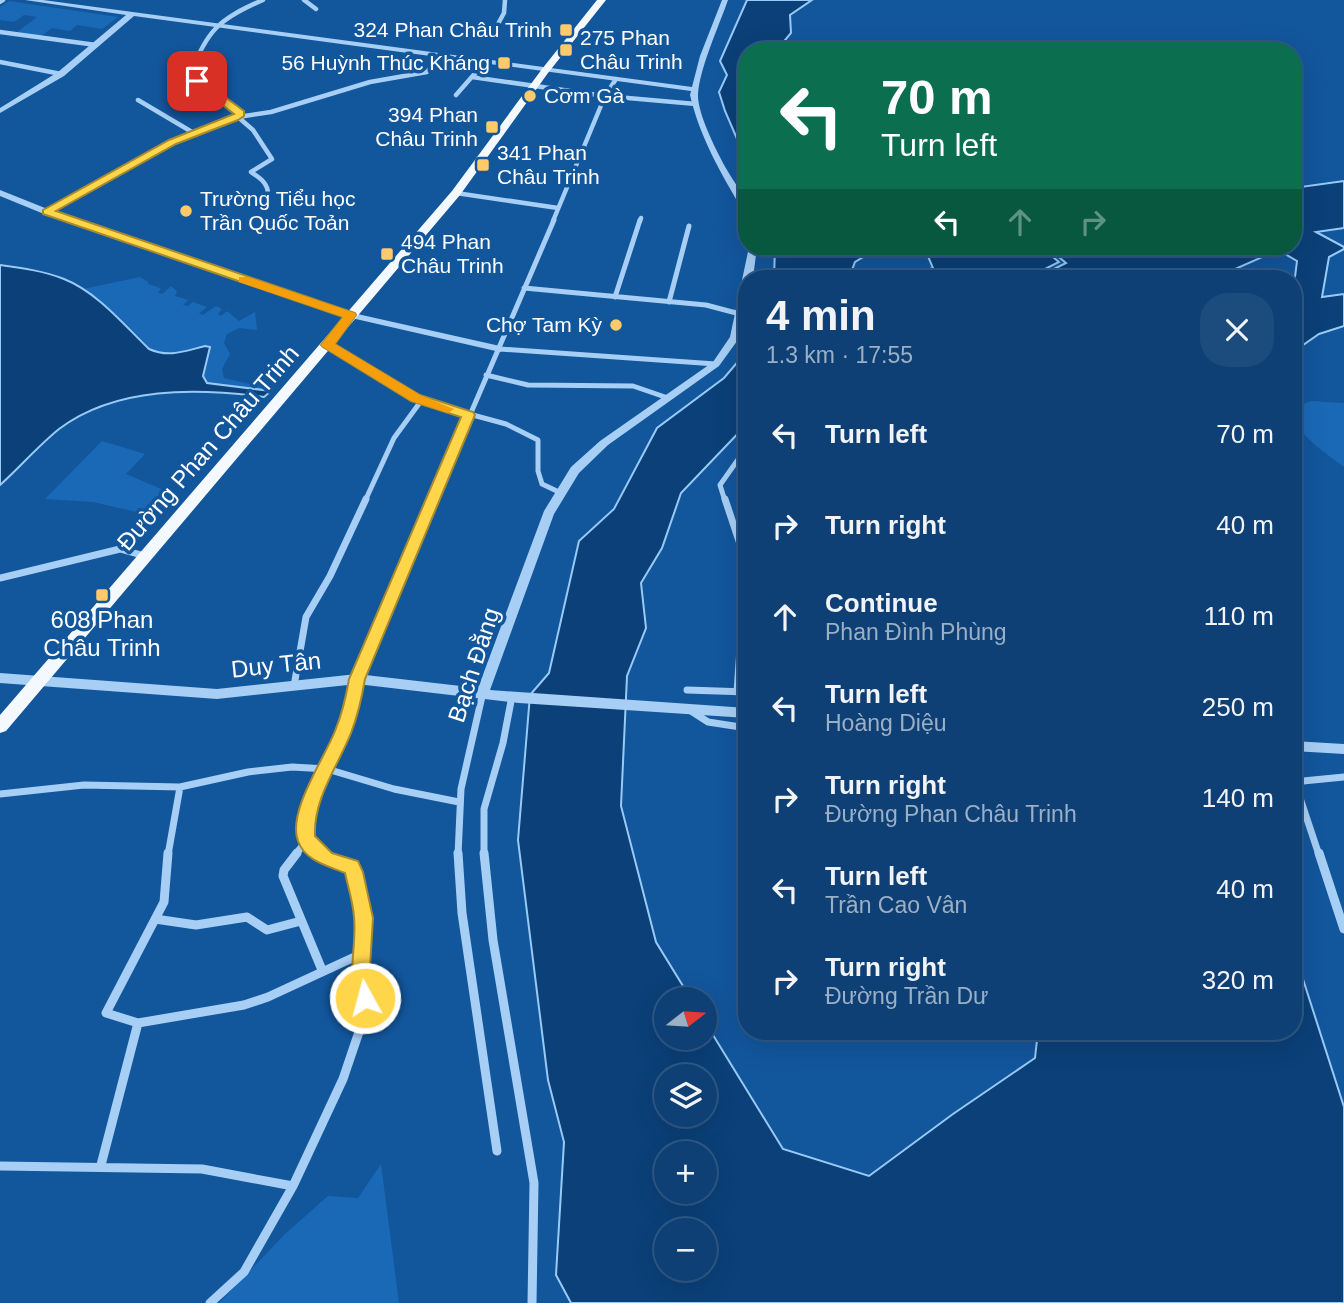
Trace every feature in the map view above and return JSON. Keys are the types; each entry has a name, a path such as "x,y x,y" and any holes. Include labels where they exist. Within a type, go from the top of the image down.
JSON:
{"main road":[{"name":"Đường Phan Châu Trinh","path":"0,726 456,193 533,86 602,0"}],"street":[{"path":"27,0 212,27 694,89"},
{"path":"237,117 240,113 238,110 190,75 212,27 228,15 263,0"},
{"path":"304,0 316,9"},
{"path":"498,24 504,13 505,0"},
{"path":"725,0 694,89 701,124 738,196"},
{"path":"0,111 61,74 131,15"},
{"path":"0,32 96,45"},
{"path":"47,212 192,132 237,117 271,111 370,82 427,72 438,57"},
{"path":"0,62 61,74"},
{"path":"456,94 484,62"},
{"path":"472,77 605,96 696,104"},
{"path":"322,970 283,876 287,865 306,839 305,816 351,712 357,679 468,415 500,349 605,96 616,79"},
{"path":"138,100 192,132"},
{"path":"237,117 253,130 272,159 251,173 263,179 268,190 268,194 258,203"},
{"path":"0,192 47,212 350,315 500,349 716,364"},
{"path":"456,193 558,208"},
{"path":"615,297 641,218"},
{"path":"668,302 689,226"},
{"path":"524,288 706,305 738,313"},
{"name":"Bạch Đằng","path":"498,1151 463,913 458,850 459,802 483,692 548,514 575,470 604,443 716,364 735,337 738,323"},
{"path":"328,345 421,401 506,424 538,440 542,484 561,493"},
{"path":"486,375 528,386 633,386 668,398"},
{"path":"294,686 306,617 330,576 394,438 421,401"},
{"path":"738,460 720,485 738,538"},
{"path":"0,578 120,549 145,556"},
{"name":"Duy Tân","path":"0,678 217,694 357,679 515,697 738,713"},
{"path":"687,690 737,692 738,678"},
{"path":"515,697 484,809 484,855 495,953 534,1183 532,1303"},
{"path":"690,710 708,722 738,727"},
{"path":"1302,747 1344,749"},
{"path":"0,794 83,785 180,788 283,767 327,769 394,789 459,802"},
{"path":"1302,782 1344,777"},
{"path":"180,788 170,834 164,902 106,1013 138,1023 244,1004 289,989 322,970 361,954"},
{"path":"1302,804 1344,929"},
{"path":"211,1303 244,1272 293,1186 344,1079 360,1031 365,998 361,954 364,918 354,872 351,866 326,859 306,839"},
{"path":"155,919 196,925 247,917 267,930 301,921"},
{"path":"101,1166 138,1023"},
{"path":"0,1166 202,1169 293,1186"}],"shaded area":[{"path":"747,0 812,0 790,15 791,33 784,42 738,42 738,141 719,92 727,75 720,61"},
{"path":"9,1 118,17 102,29 77,25 70,31 52,28 40,37 16,33 37,17 24,15 14,22 0,20 0,7"},
{"path":"1344,181 1344,228 1316,232 1344,247 1329,257 1322,297 1344,294 1344,326 1319,334 1302,346 1302,270 1296,270 1297,261 1288,256 1302,256 1302,187"},
{"path":"775,256 865,256 855,262 852,270 774,270"},
{"path":"928,256 1052,256 1059,262 1043,270 926,270 933,268"},
{"path":"1058,256 1264,256 1233,270 1052,270 1066,263"},
{"path":"0,265 49,274 76,285 110,310 149,349 156,352 184,352 210,347 203,376 207,383 271,391 264,397 212,392 158,394 106,405 81,415 59,429 0,485"},
{"path":"140,277 161,289 158,292 162,294 171,286 177,291 175,296 188,300 183,305 188,306 193,302 207,307 199,313 203,315 216,306 222,309 218,314 221,316 227,311 239,321 255,312 257,330 239,328 227,334 224,343 230,354 222,369 224,378 266,388 263,391 207,383 203,377 205,367 190,350 170,353 150,349 83,289"},
{"path":"738,362 738,433 681,493 662,548 641,583 646,628 627,676 621,806 656,942 684,987 654,987 654,1050 718,1050 718,1043 783,1149 869,1176 1035,1058 1037,1040 1302,1040 1302,976 1344,1107 1344,1303 571,1303 556,1275 564,1142 548,1080 518,840 530,695 549,673 579,541 614,509 657,428 724,378"},
{"path":"1311,401 1344,403 1344,467 1302,431 1302,404"},
{"path":"102,441 145,454 126,474 173,494 154,516 93,502 45,499"},
{"path":"381,1164 399,1303 219,1303 285,1234 328,1196 358,1198"}],"slow traffic":[{"path":"243,279 350,315 328,345 415,398 448,409"}],"place":[{"name":"324 Phan Châu Trinh","path":"566,30"},
{"name":"275 Phan Châu Trinh","path":"566,50"},
{"name":"56 Huỳnh Thúc Kháng","path":"504,63"},
{"name":"Cơm Gà","path":"530,96"},
{"name":"394 Phan Châu Trinh","path":"492,127"},
{"name":"341 Phan Châu Trinh","path":"483,165"},
{"name":"Trường Tiểu học Trần Quốc Toản","path":"186,211"},
{"name":"494 Phan Châu Trinh","path":"387,254"},
{"name":"Chợ Tam Kỳ","path":"616,325"},
{"name":"608 Phan Châu Trinh","path":"102,595"}],"route":[{"path":"197,81 240,113 235,118 192,132 47,212 350,315 328,345 415,398 468,415 357,679 351,712 305,816 306,839 320,855 351,866 354,872 364,918 361,967 365,998"}]}
